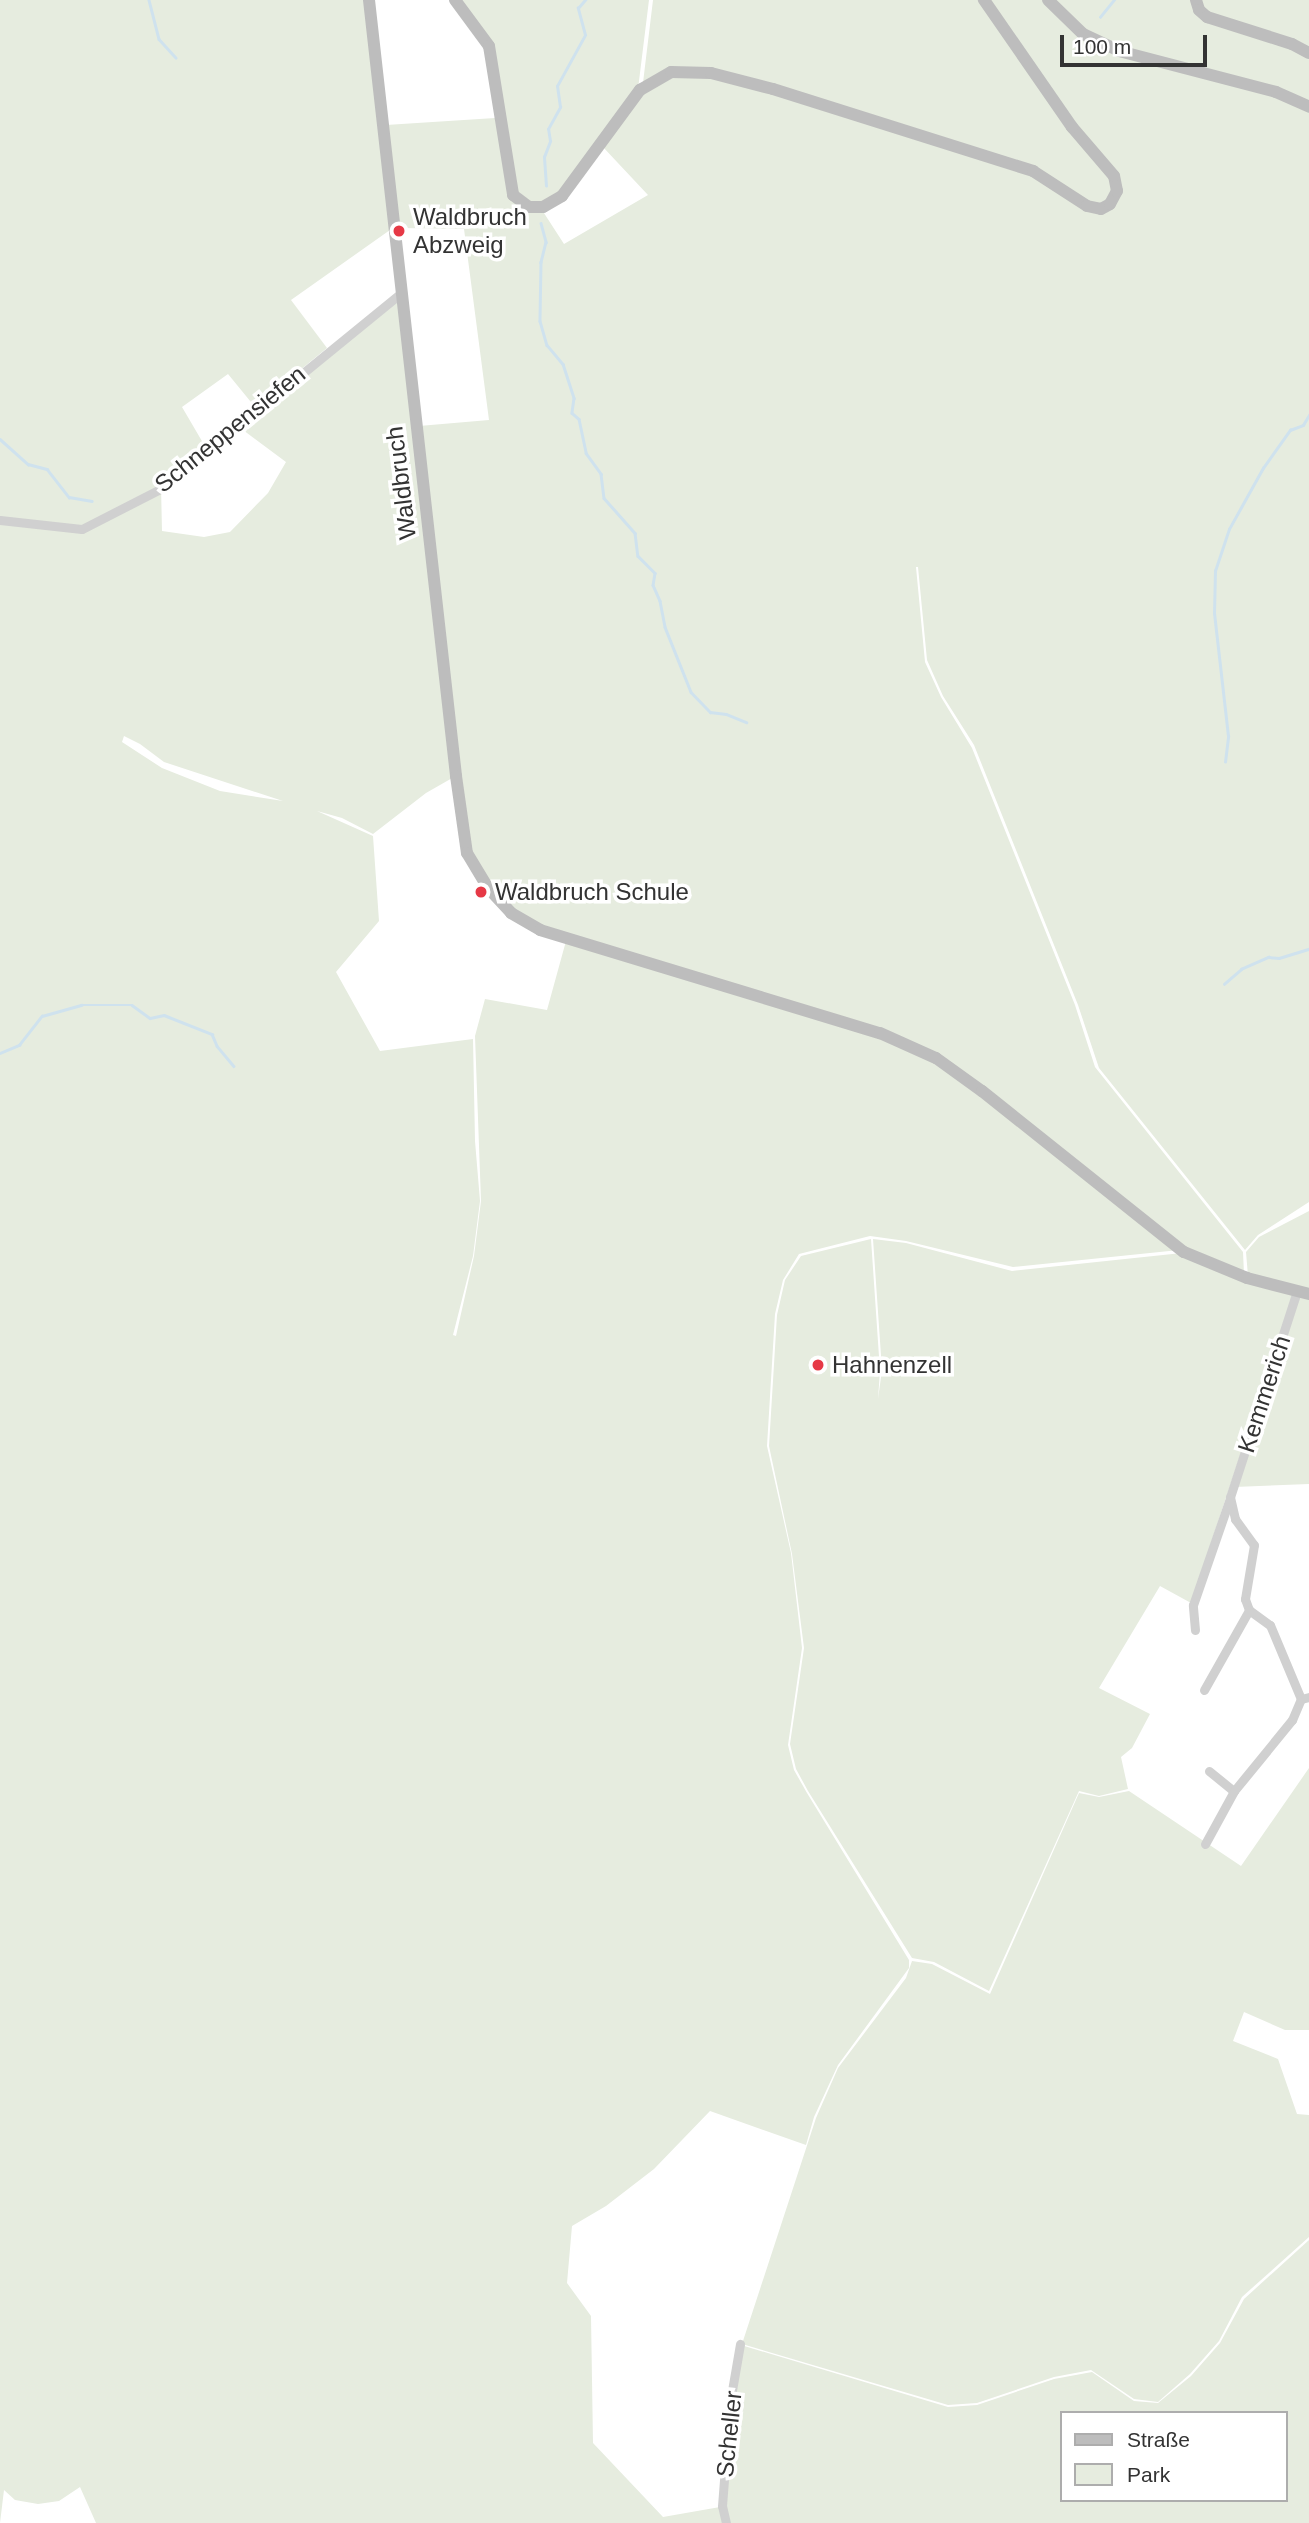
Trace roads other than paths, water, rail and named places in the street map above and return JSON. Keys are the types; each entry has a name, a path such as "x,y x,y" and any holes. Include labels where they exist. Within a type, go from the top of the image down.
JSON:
{"street":[{"name":"Waldbruch","path":"369,0 467,853 496,896 519,918 540,930 880,1033 936,1058 982,1091 1184,1252 1247,1278 1303,1292"},
{"path":"455,0 489,47 513,195 529,208 543,207 562,196 640,90 671,72 711,73 1033,171 1087,206 1101,209 1110,204 1117,191 1114,176 1072,127 984,0"},
{"path":"1048,0 1083,34 1119,51 1276,92 1309,107"},
{"path":"1196,0 1199,10 1207,17 1293,44 1309,53"},
{"name":"Schneppensiefen","path":"0,520 82,529 162,488 402,292"},
{"name":"Kemmerich","path":"1195,1630 1193,1605 1303,1292"},
{"path":"1205,1844 1234,1791 1292,1720 1305,1698 1270,1625 1249,1610 1245,1599 1254,1545 1235,1519 1230,1497"},
{"path":"1204,1690 1249,1610"},
{"path":"1209,1771 1234,1791"},
{"name":"Scheller","path":"726,2523 722,2507 730,2402 740,2344"}],"waterway":[{"path":"149,0 159,39 176,58"},
{"path":"546,186 544,157 550,141 548,129 560,107 557,86 585,35 578,8 585,0"},
{"path":"1100,17 1114,0"},
{"path":"541,223 546,242 541,262 540,321 547,345 563,364 574,398 572,413 579,419 586,453 601,474 604,498 635,533 638,556 655,573 653,585 660,601 665,627 691,692 710,712 726,714 746,722"},
{"path":"1225,762 1228,736 1214,614 1215,571 1229,529 1263,468 1290,430 1303,425 1309,415"},
{"path":"0,439 28,464 47,469 69,497 92,501"},
{"path":"1224,984 1241,969 1268,957 1279,958 1309,949"},
{"path":"0,1053 19,1045 42,1016 81,1005 132,1005 150,1018 164,1015 212,1034 217,1046 234,1066"}],"place":[{"name":"Waldbruch Abzweig","path":"399,231"},
{"name":"Waldbruch Schule","path":"481,892"},
{"name":"Hahnenzell","path":"818,1365"}]}
